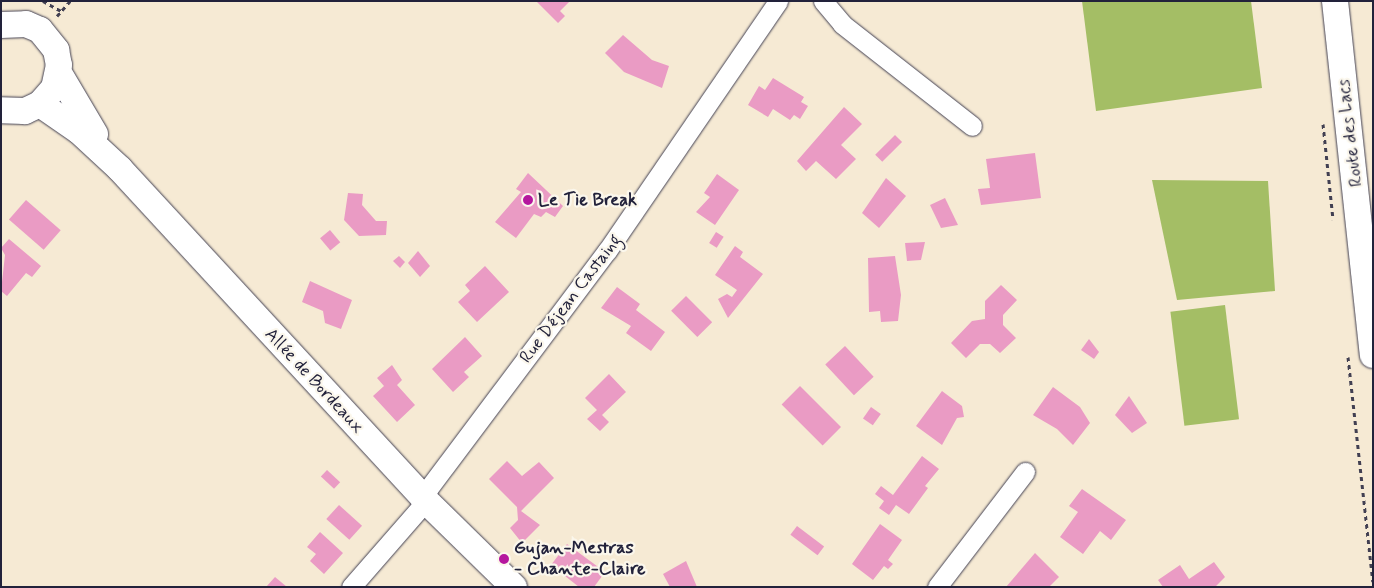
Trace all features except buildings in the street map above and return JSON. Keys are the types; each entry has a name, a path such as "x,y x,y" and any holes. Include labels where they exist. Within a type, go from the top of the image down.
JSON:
{"main road":[{"name":"Route des Lacs","path":"1335,1 1373,355"},
{"path":"1,25 26,24 47,37 56,50 59,73 51,93 40,104 25,111 1,110"},
{"name":"Allée de Bordeaux","path":"59,73 120,169"},
{"name":"Allée de Bordeaux","path":"40,104 79,131 120,169 424,499 514,587"}],"street":[{"name":"Rue Déjean Castaing","path":"351,587 424,499 607,251 778,1"},
{"path":"823,1 842,24 972,126"},
{"path":"937,587 1025,472"}],"path":[{"path":"43,1 61,12"}],"green space":[{"path":"1082,1 1251,1 1262,88 1096,111"},
{"path":"1152,180 1268,181 1275,291 1177,300"},
{"path":"1225,305 1239,419 1184,426 1170,312"}],"place":[{"name":"Le Tie Break","path":"528,200"},
{"name":"Gujan-Mestras - Chante-Claire","path":"504,559"}]}
